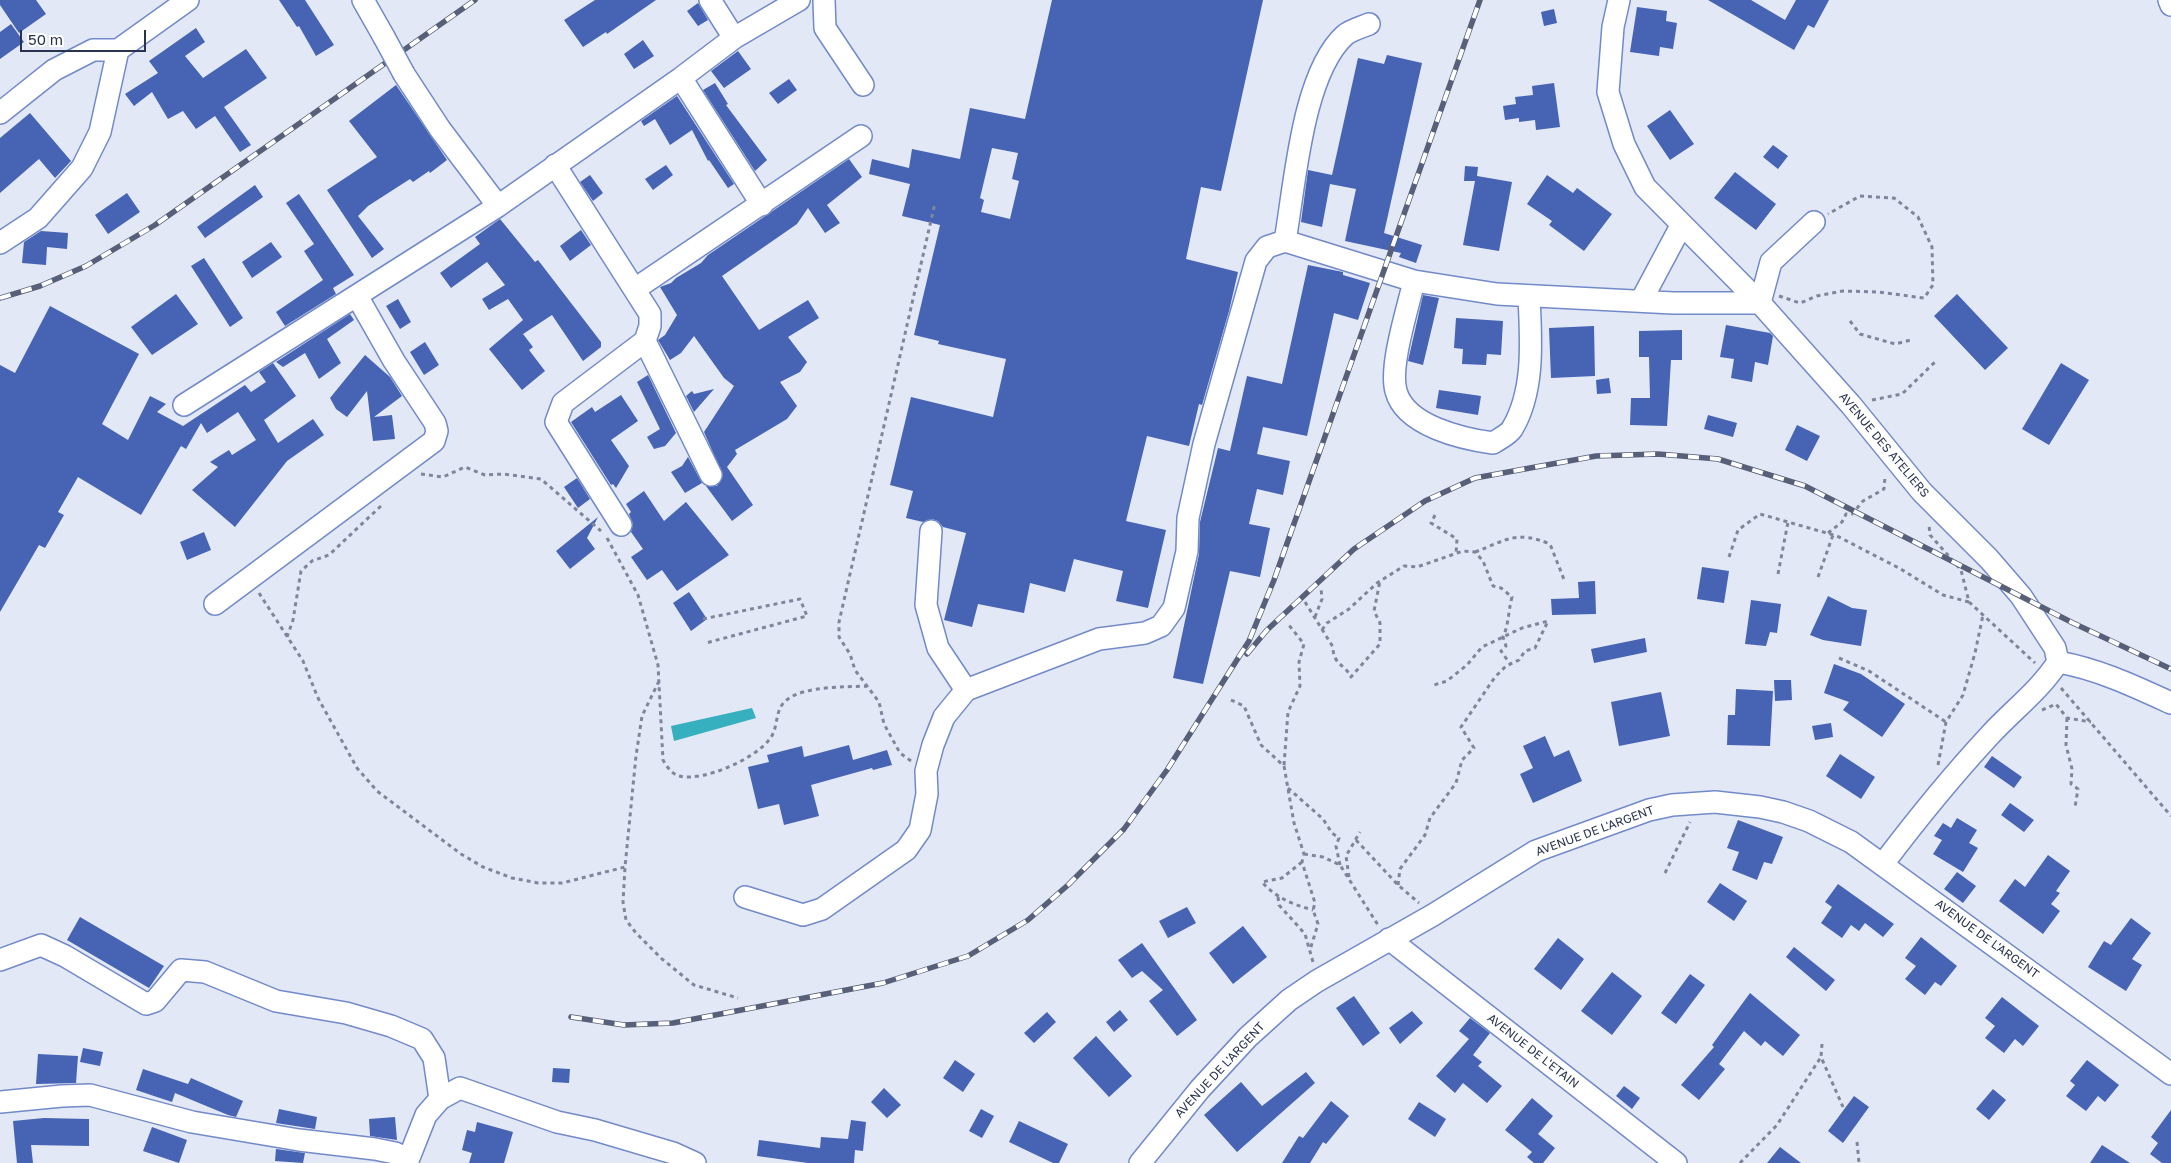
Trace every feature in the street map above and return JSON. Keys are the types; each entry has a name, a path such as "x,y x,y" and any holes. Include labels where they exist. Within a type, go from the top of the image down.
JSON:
{"street":[{"path":"0,113 54,70 93,50 118,50 188,0"},
{"path":"362,0 404,74 436,123 498,206"},
{"path":"710,0 734,38"},
{"path":"184,405 498,206 681,78 734,38 798,0"},
{"path":"824,0 825,28 863,85"},
{"name":"AVENUE DES ATELIERS","path":"1619,0 1613,27 1608,92 1624,144 1645,187 1681,226 1766,298 1922,492 1989,559 2021,596 2055,648 2053,669"},
{"path":"2169,0 2171,5"},
{"path":"1285,241 1308,107 1328,57 1346,34 1369,24"},
{"path":"0,244 38,218 82,168 100,132 118,50"},
{"path":"681,78 762,205"},
{"path":"635,289 762,205 861,136"},
{"path":"555,166 650,314 650,326 645,341 563,404 556,422 621,525"},
{"path":"745,896 803,915 822,909 861,884 906,850 920,830 927,794 926,771 933,745 944,717 966,690 1100,639 1145,633 1162,626 1174,608 1187,551 1188,518 1204,444 1256,261 1267,247 1285,241 1414,281 1529,297 1641,301 1766,298 1771,262 1814,222"},
{"path":"1641,301 1681,226"},
{"path":"1414,281 1395,364 1396,392 1409,411 1435,429 1468,440 1493,443 1511,431 1524,400 1531,339 1529,297"},
{"path":"215,604 434,441 437,431 435,423 394,361 357,296"},
{"path":"645,341 711,475"},
{"path":"931,530 926,605 938,648 966,690"},
{"path":"1883,864 1932,800 1991,733 2053,669 2082,666 2119,679 2171,703"},
{"name":"AVENUE DE L'ARGENT","path":"1140,1163 1200,1089 1248,1037 1303,991 1433,915 1536,851 1649,810 1716,802 1760,807 1809,820 1851,842 2171,1074"},
{"name":"AVENUE DE L'ETAIN","path":"1389,939 1676,1163"},
{"path":"0,960 41,945 65,956 146,1004 155,1001 182,970 205,972 276,1001 346,1013 391,1026 422,1038 434,1058 440,1099"},
{"path":"0,1102 90,1095 192,1122 299,1140 375,1149 395,1153 408,1161 426,1115 440,1099 460,1088 557,1122 595,1130 673,1154 695,1163"}],"path":[{"path":"1766,298 1800,303 1817,296 1843,291 1878,292 1924,298 1933,285 1932,246 1918,217 1894,198 1860,196 1814,222"},
{"path":"926,771 900,753 884,724 879,702 855,670 850,654 839,637 839,622 935,203"},
{"path":"1850,321 1860,334 1894,344 1911,340"},
{"path":"1851,404 1902,394 1936,361"},
{"path":"1828,534 1842,522 1846,514 1852,514 1863,501 1884,488 1888,450"},
{"path":"412,478 420,473 443,477 465,467 485,475 504,474 541,479 604,534 638,595 661,678 663,760 668,769 677,775 690,777 740,762 769,740 775,730 776,715 788,698 834,687 867,686"},
{"path":"287,637 293,620 301,571 312,561 329,555 338,548 384,502"},
{"path":"1729,557 1738,530 1760,514 1832,535 1899,568 1943,595 1969,602 2053,669 2092,722 2171,816"},
{"path":"1435,515 1431,523 1457,539 1456,554"},
{"path":"1778,574 1788,522"},
{"path":"1322,630 1327,623 1349,609 1380,581 1404,566 1417,567 1463,551 1475,552 1521,535 1550,544 1565,582"},
{"path":"1818,577 1832,535"},
{"path":"1946,551 1961,570 1969,602"},
{"path":"1475,552 1483,561 1493,586 1501,588 1512,597 1507,613 1509,624 1503,637 1506,646 1501,651 1510,664"},
{"path":"254,576 260,595 303,661 318,698 357,768 377,790 460,854 483,867 512,878 538,883 562,883 625,866"},
{"path":"1305,602 1333,647 1333,653 1339,666 1349,672 1352,677 1380,644 1380,623 1374,611 1380,581"},
{"path":"1314,618 1322,599 1321,588"},
{"path":"704,619 800,599 807,616 706,643"},
{"path":"1937,770 1946,722 1963,695 1976,653 1983,615"},
{"path":"1398,885 1400,869 1425,835 1430,818 1456,783 1462,760 1474,748 1460,728 1495,677 1510,664 1519,660 1525,651 1535,648 1548,621 1522,628 1482,647 1468,665 1447,681 1434,685"},
{"path":"1278,896 1279,905 1305,934 1310,950 1318,924 1313,910 1315,903 1302,862 1304,854 1294,823 1284,766 1288,712 1300,686 1299,662 1304,644 1288,624"},
{"path":"1839,658 1869,670 1946,722"},
{"path":"661,678 642,716 625,866 623,902 626,920 662,959 694,984 738,998"},
{"path":"1231,700 1244,706 1261,745 1284,766"},
{"path":"2040,712 2056,704 2067,718 2066,744 2072,769 2071,784 2078,790 2075,808"},
{"path":"2067,718 2092,722"},
{"path":"1288,787 1323,819 1332,833 1339,838 1336,846 1340,865 1371,915 1389,939"},
{"path":"1665,873 1699,804"},
{"path":"1349,877 1346,856 1360,832"},
{"path":"1356,840 1398,885 1433,915"},
{"path":"1304,854 1323,857 1340,865"},
{"path":"1302,862 1282,878 1262,882 1278,896 1292,904 1313,910"},
{"path":"1822,1044 1821,1057 1843,1107"},
{"path":"1740,1163 1777,1125 1821,1057"},
{"path":"1857,1142 1859,1163"}],"water":[{"path":"752,708 756,718 674,741 671,726"}],"building":[{"path":"0,0 36,0 46,14 19,33 0,5"},
{"path":"279,0 305,0 334,45 316,56 299,26 297,27"},
{"path":"595,0 656,0 607,34 606,32 583,47 564,20"},
{"path":"1052,0 1263,0 1221,191 1201,187 1186,259 1238,272 1229,311 1202,405 1199,404 1189,446 1147,436 1126,521 1166,530 1148,608 1116,601 1123,571 1074,559 1065,592 1030,583 1024,613 978,604 972,627 944,620 966,533 943,527 938,521 932,519 923,522 906,518 913,491 890,485 911,397 993,417 1006,359 938,344 939,341 914,335 940,225 902,216 910,184 869,174 872,159 909,168 912,149 960,159 970,108 1025,119","holes":["992,148 1018,153 1012,179 1019,181 1010,219 981,212 984,200 980,198"]},
{"path":"1708,0 1751,0 1785,20 1796,0 1829,0 1814,28 1808,25 1794,50"},
{"path":"698,3 708,20 698,26 687,11"},
{"path":"1637,7 1667,11 1666,21 1677,23 1673,49 1660,47 1659,56 1630,52"},
{"path":"1554,9 1557,23 1544,26 1541,12"},
{"path":"11,24 24,42 0,59 0,32"},
{"path":"196,28 205,42 185,56 203,78 246,49 267,78 224,107 251,145 240,152 215,116 196,129 183,111 168,119 152,92 134,106 125,94 158,73 149,61"},
{"path":"643,40 654,56 634,69 624,54"},
{"path":"738,51 751,69 724,88 711,71"},
{"path":"1387,55 1422,63 1384,233 1422,245 1416,263 1399,257 1401,253 1345,241 1356,189 1330,184 1322,227 1301,222 1308,170 1332,175 1358,58 1384,64"},
{"path":"789,79 797,90 778,104 769,93"},
{"path":"715,83 728,104 726,105 767,160 755,171 703,90"},
{"path":"1554,83 1560,127 1536,130 1535,120 1519,122 1519,118 1505,120 1503,106 1516,104 1515,97 1533,95 1532,86"},
{"path":"396,85 447,160 430,173 429,171 413,182 410,179 368,206 358,216 384,249 372,258 327,190 377,157 349,121"},
{"path":"677,96 734,184 728,188 708,161 692,130 670,145 655,119 644,126 641,121"},
{"path":"1670,110 1694,144 1670,160 1647,126"},
{"path":"30,113 71,161 55,178 39,159 0,193 0,138"},
{"path":"1773,145 1788,156 1778,169 1763,157"},
{"path":"849,159 862,177 827,205 840,223 825,233 808,208 797,224 722,276 759,330 808,300 819,318 788,337 807,362 800,372 780,382 797,406 787,419 735,450 737,454 727,467 753,505 732,521 706,486 717,486 723,475 704,432 734,386 724,378 694,336 681,353 670,360 658,340 665,335 677,315 660,287 671,283 701,263 708,255"},
{"path":"666,165 673,175 653,190 645,179"},
{"path":"1465,166 1478,167 1477,176 1512,182 1499,251 1463,245 1475,181 1464,181"},
{"path":"1735,172 1776,204 1756,230 1714,198"},
{"path":"590,175 603,193 593,201 580,182"},
{"path":"1547,175 1573,193 1577,188 1612,214 1584,251 1549,225 1552,221 1527,204"},
{"path":"255,185 263,197 205,238 197,227"},
{"path":"127,193 140,212 108,234 95,215"},
{"path":"299,194 354,275 333,288 336,294 285,326 276,312 323,280 304,251 314,244 286,203"},
{"path":"500,219 535,262 538,260 601,342 601,347 583,361 552,315 523,334 533,347 529,350 545,371 522,390 489,349 523,320 508,299 489,310 482,299 505,285 487,262 451,288 440,273 480,244 475,237"},
{"path":"581,230 591,245 570,261 560,246"},
{"path":"41,231 68,233 67,249 47,247 46,265 22,263 24,242"},
{"path":"271,242 282,257 252,278 242,262"},
{"path":"204,258 243,318 230,327 191,266"},
{"path":"1308,265 1343,272 1343,275 1370,283 1358,320 1334,313 1307,436 1263,427 1257,454 1290,461 1283,495 1257,489 1249,524 1270,528 1260,577 1230,571 1203,684 1173,678 1199,554 1200,522 1218,448 1230,451 1247,376 1282,384"},
{"path":"176,294 198,324 152,355 131,327"},
{"path":"1957,294 2008,348 1985,370 1934,316"},
{"path":"1423,295 1439,298 1423,365 1408,361"},
{"path":"398,299 411,322 400,329 386,306"},
{"path":"50,306 139,354 102,424 128,440 150,396 166,404 157,412 183,426 245,385 251,392 266,382 259,372 273,363 296,396 264,420 278,443 313,419 324,435 287,461 235,527 192,490 218,467 210,462 229,450 232,455 256,440 238,412 207,433 201,423 186,449 181,446 141,515 78,477 58,512 64,515 45,548 39,545 0,612 0,365 15,373"},
{"path":"350,314 354,320 327,339 341,363 319,379 305,353 283,367 276,362"},
{"path":"1456,318 1503,321 1501,355 1487,354 1486,365 1462,364 1463,349 1454,348"},
{"path":"1726,325 1770,333 1773,336 1768,365 1755,362 1752,382 1731,378 1734,359 1720,357"},
{"path":"1594,326 1595,376 1551,378 1549,328"},
{"path":"1682,330 1682,360 1671,360 1667,426 1630,425 1631,398 1650,398 1649,357 1639,357 1639,331"},
{"path":"425,342 439,365 424,375 410,352"},
{"path":"365,355 390,377 402,396 374,417 392,415 395,439 373,441 367,391 347,417 336,409 330,398"},
{"path":"2061,363 2089,380 2049,445 2022,429"},
{"path":"648,375 676,433 665,446 654,449 647,437 660,429 637,382"},
{"path":"1609,378 1611,393 1597,394 1596,380"},
{"path":"714,389 694,412 686,396 692,391 694,394"},
{"path":"1439,390 1481,396 1478,415 1436,408"},
{"path":"621,395 638,421 611,440 629,466 616,488 613,484 611,485 571,422 592,407 595,412"},
{"path":"1708,415 1737,423 1733,437 1704,429"},
{"path":"1797,425 1820,436 1807,461 1785,450"},
{"path":"688,457 702,483 685,493 671,472 682,466"},
{"path":"577,478 590,499 578,508 564,487"},
{"path":"644,491 664,521 686,502 729,555 677,591 662,570 647,580 631,557 643,549 631,532 633,524 629,514 631,512 626,504"},
{"path":"598,517 587,538 595,549 570,569 556,551"},
{"path":"204,532 211,550 187,560 180,542"},
{"path":"1702,567 1729,571 1724,603 1697,599"},
{"path":"1595,581 1596,614 1552,615 1551,599 1579,598 1578,582"},
{"path":"689,592 707,619 691,631 673,603"},
{"path":"1828,596 1852,608 1867,610 1861,646 1823,640 1810,635"},
{"path":"1751,600 1781,604 1777,633 1770,632 1766,646 1745,644"},
{"path":"1645,638 1647,652 1594,663 1591,649"},
{"path":"1834,664 1861,674 1905,704 1882,737 1843,710 1849,702 1824,693"},
{"path":"1774,680 1791,680 1792,700 1775,701"},
{"path":"1736,689 1773,691 1770,746 1727,745 1728,715 1735,715"},
{"path":"1661,692 1670,736 1619,746 1611,702"},
{"path":"1831,723 1833,737 1815,740 1812,726"},
{"path":"1545,736 1554,757 1569,750 1582,781 1533,803 1520,774 1533,768 1523,746"},
{"path":"849,745 853,760 887,750 892,765 873,770 872,768 811,785 819,816 784,825 779,804 758,809 748,767 769,762 767,755 802,746 804,757"},
{"path":"1840,754 1875,777 1861,799 1826,776"},
{"path":"1992,756 2022,777 2014,788 1984,767"},
{"path":"2010,803 2034,820 2024,832 2001,815"},
{"path":"1957,818 1977,830 1969,843 1978,848 1963,872 1933,854 1942,840 1934,836 1943,823 1951,828"},
{"path":"1738,820 1783,837 1772,864 1764,862 1757,880 1732,870 1739,852 1727,848"},
{"path":"2048,855 2070,871 2056,891 2060,893 2051,904 2060,911 2043,934 1999,901 2015,879 2025,887"},
{"path":"1957,872 1976,886 1963,903 1944,889"},
{"path":"1720,883 1747,901 1734,921 1707,902"},
{"path":"1838,884 1894,924 1883,937 1865,923 1859,931 1851,925 1842,938 1821,923 1832,907 1825,902"},
{"path":"1187,907 1196,923 1168,938 1159,921"},
{"path":"80,917 164,966 149,988 67,940"},
{"path":"2131,918 2151,933 2132,959 2142,965 2126,991 2088,967 2104,941 2111,945"},
{"path":"1243,926 1267,957 1233,984 1209,953"},
{"path":"1921,937 1957,966 1941,986 1935,982 1925,995 1905,979 1916,966 1905,958"},
{"path":"1558,938 1584,959 1561,990 1534,969"},
{"path":"1142,943 1197,1020 1177,1036 1149,1001 1163,990 1142,971 1132,978 1118,960"},
{"path":"1794,947 1835,980 1826,991 1786,957"},
{"path":"1612,972 1642,996 1612,1035 1581,1011"},
{"path":"1690,974 1705,985 1676,1024 1661,1013"},
{"path":"1750,993 1800,1035 1783,1056 1765,1041 1761,1046 1744,1031 1719,1064 1725,1069 1699,1100 1681,1085 1714,1047 1712,1045"},
{"path":"1354,996 1380,1033 1363,1046 1336,1008"},
{"path":"2002,997 2039,1026 2023,1046 2015,1039 2004,1053 1985,1038 1995,1026 1985,1018"},
{"path":"1120,1010 1128,1020 1114,1032 1106,1022"},
{"path":"1412,1011 1423,1023 1400,1044 1389,1028"},
{"path":"1047,1012 1056,1022 1034,1043 1024,1033"},
{"path":"1470,1018 1490,1033 1473,1055 1482,1062 1478,1066 1502,1086 1487,1103 1463,1083 1455,1093 1436,1076 1469,1039 1459,1031"},
{"path":"1096,1036 1132,1076 1109,1097 1073,1058"},
{"path":"83,1048 103,1052 100,1066 80,1062"},
{"path":"38,1054 78,1056 76,1083 36,1084"},
{"path":"955,1060 975,1074 963,1092 943,1078"},
{"path":"2087,1060 2119,1085 2105,1102 2098,1096 2086,1111 2066,1096 2075,1085 2070,1081"},
{"path":"553,1068 570,1069 569,1083 552,1082"},
{"path":"143,1069 188,1084 191,1078 243,1101 236,1117 175,1093 172,1102 136,1090"},
{"path":"1306,1072 1315,1083 1237,1152 1204,1115 1241,1082 1262,1106"},
{"path":"1624,1086 1640,1098 1632,1109 1616,1096"},
{"path":"884,1088 901,1105 887,1118 871,1102"},
{"path":"1993,1089 2006,1100 1989,1120 1976,1109"},
{"path":"1854,1096 1869,1107 1843,1143 1828,1131"},
{"path":"1532,1098 1553,1116 1538,1134 1555,1148 1543,1163 1534,1163 1527,1157 1532,1152 1505,1130"},
{"path":"1331,1101 1349,1116 1326,1144 1323,1142 1310,1163 1282,1163 1299,1136 1303,1138"},
{"path":"1419,1102 1446,1119 1435,1137 1408,1119"},
{"path":"279,1109 317,1117 315,1129 276,1123"},
{"path":"981,1109 994,1116 982,1138 969,1131"},
{"path":"2171,1110 2171,1163 2162,1163 2150,1154 2158,1143 2151,1137"},
{"path":"395,1117 397,1140 370,1136 369,1119"},
{"path":"44,1118 89,1119 89,1146 31,1145 33,1163 17,1163 13,1121"},
{"path":"851,1120 866,1122 863,1151 855,1150 854,1163 808,1163 757,1156 759,1140 820,1148 821,1137 848,1139"},
{"path":"1019,1121 1068,1144 1059,1163 1053,1163 1009,1142"},
{"path":"477,1122 513,1132 504,1163 469,1163 472,1153 462,1150 467,1130 475,1132"},
{"path":"152,1127 187,1140 179,1163 143,1151"},
{"path":"2102,1145 2130,1163 2090,1163"},
{"path":"1780,1147 1801,1163 1767,1163"},
{"path":"276,1149 305,1153 303,1163 275,1161"}],"railway":[{"path":"0,298 40,286 86,266 155,225 475,0"},
{"path":"571,1017 624,1025 673,1023 883,983 968,956 1028,920 1068,885 1124,829 1167,770 1249,641 1274,580 1480,0"},
{"path":"1247,654 1267,630 1354,549 1425,501 1475,478 1596,456 1658,454 1718,459 1805,486 2073,623 2171,669"}]}
